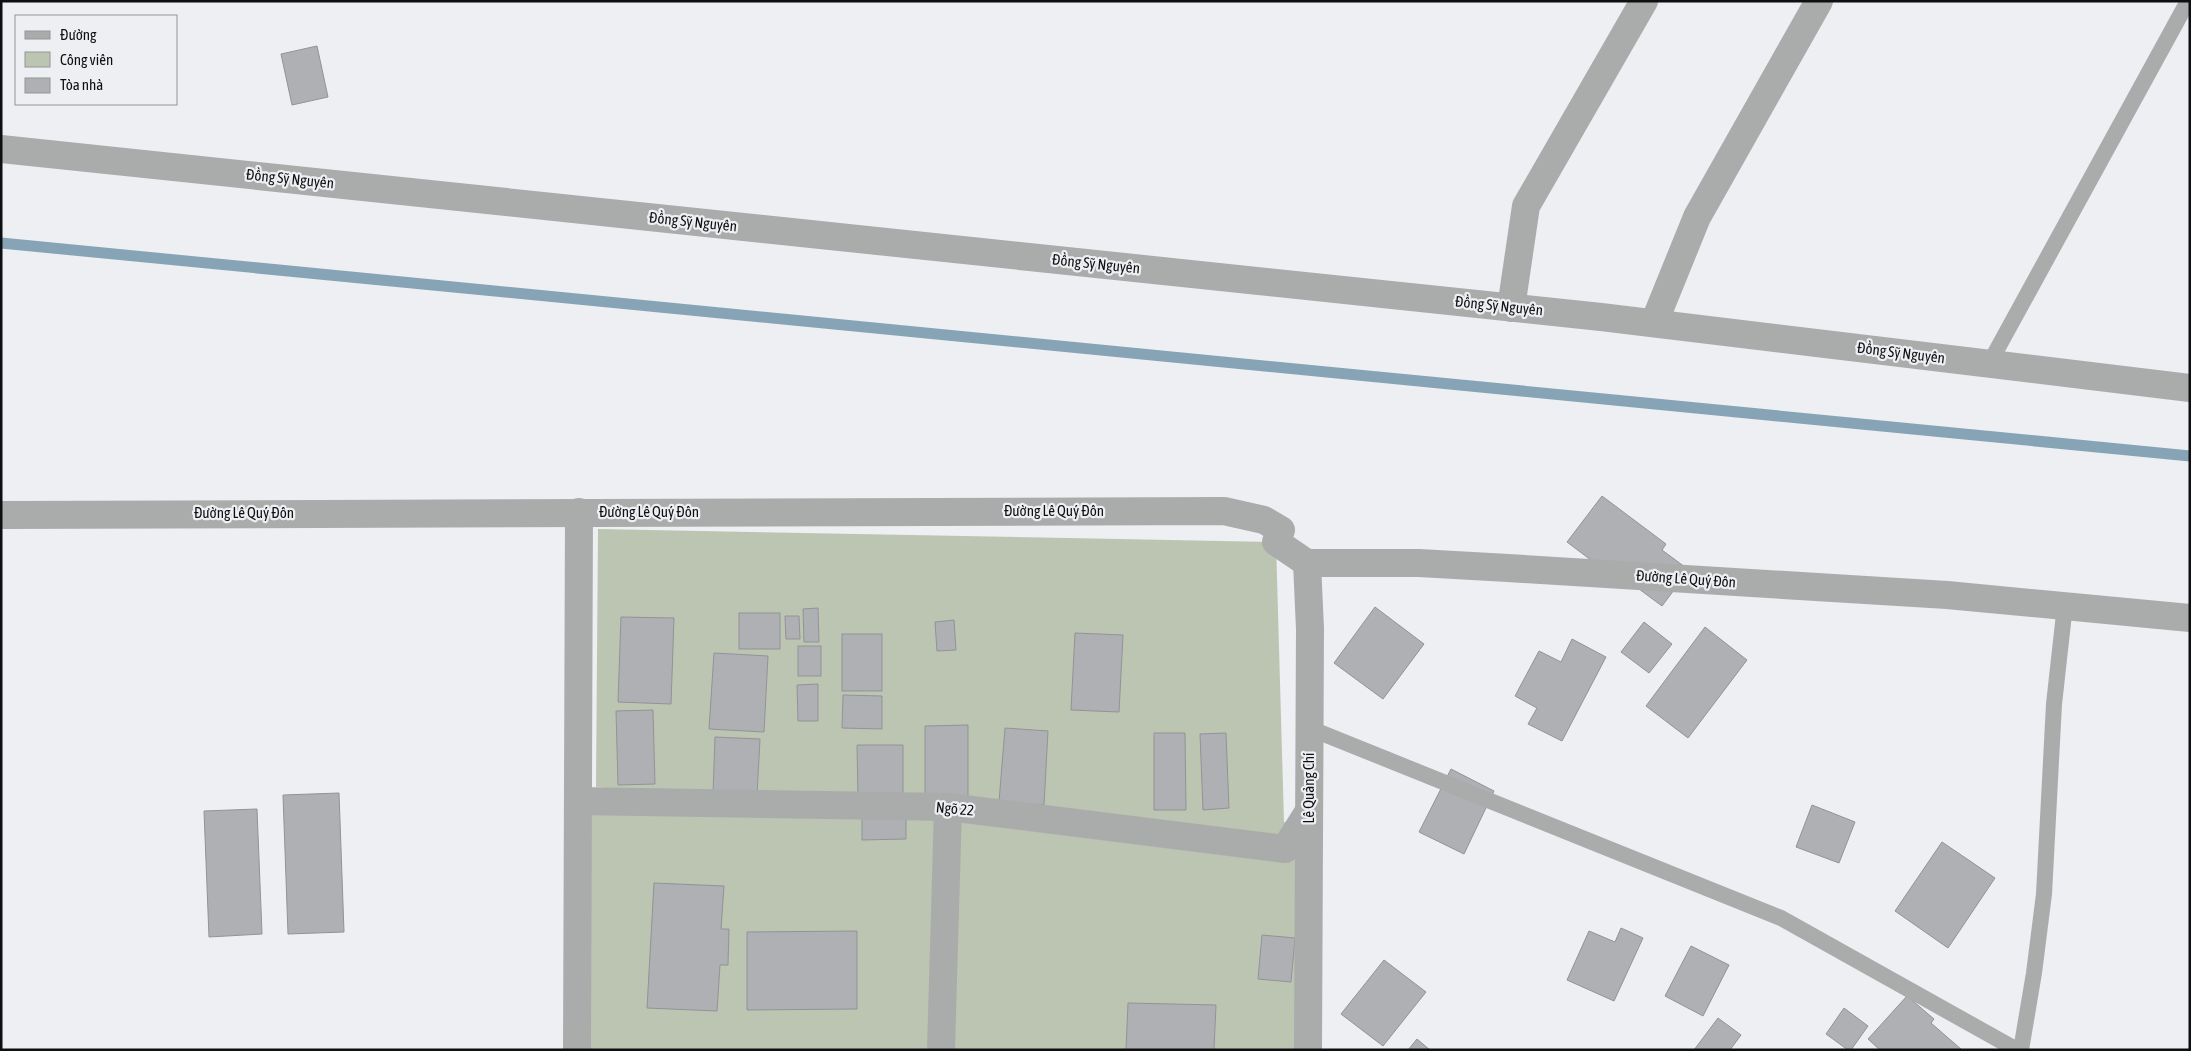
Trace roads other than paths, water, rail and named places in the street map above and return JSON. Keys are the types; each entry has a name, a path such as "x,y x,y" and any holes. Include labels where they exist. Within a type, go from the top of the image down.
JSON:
{"street":[{"path":"1511,308 1526,206 1644,1"},
{"path":"1654,323 1697,217 1818,1"},
{"name":"Đồng Sỹ Nguyên","path":"1,149 1654,323 2190,388"},
{"name":"Đường Lê Quý Đôn","path":"1,515 1224,511 1264,520 1281,530 1276,542 1307,563 1419,563 1488,566 1947,596 2065,605 2190,618"},
{"path":"577,1050 579,512"},
{"name":"Lê Quảng Chí","path":"1307,563 1310,629 1308,1050"},
{"name":"Ngõ 22","path":"578,801 948,807 1284,849 1309,811"},
{"path":"941,1050 948,807"}],"lane":[{"path":"1989,364 2188,1"},
{"path":"2021,1050 2034,973 2044,894 2054,704 2065,605"},
{"path":"1309,728 1781,918 2017,1050"}],"waterway":[{"path":"1,243 2190,456"}]}
